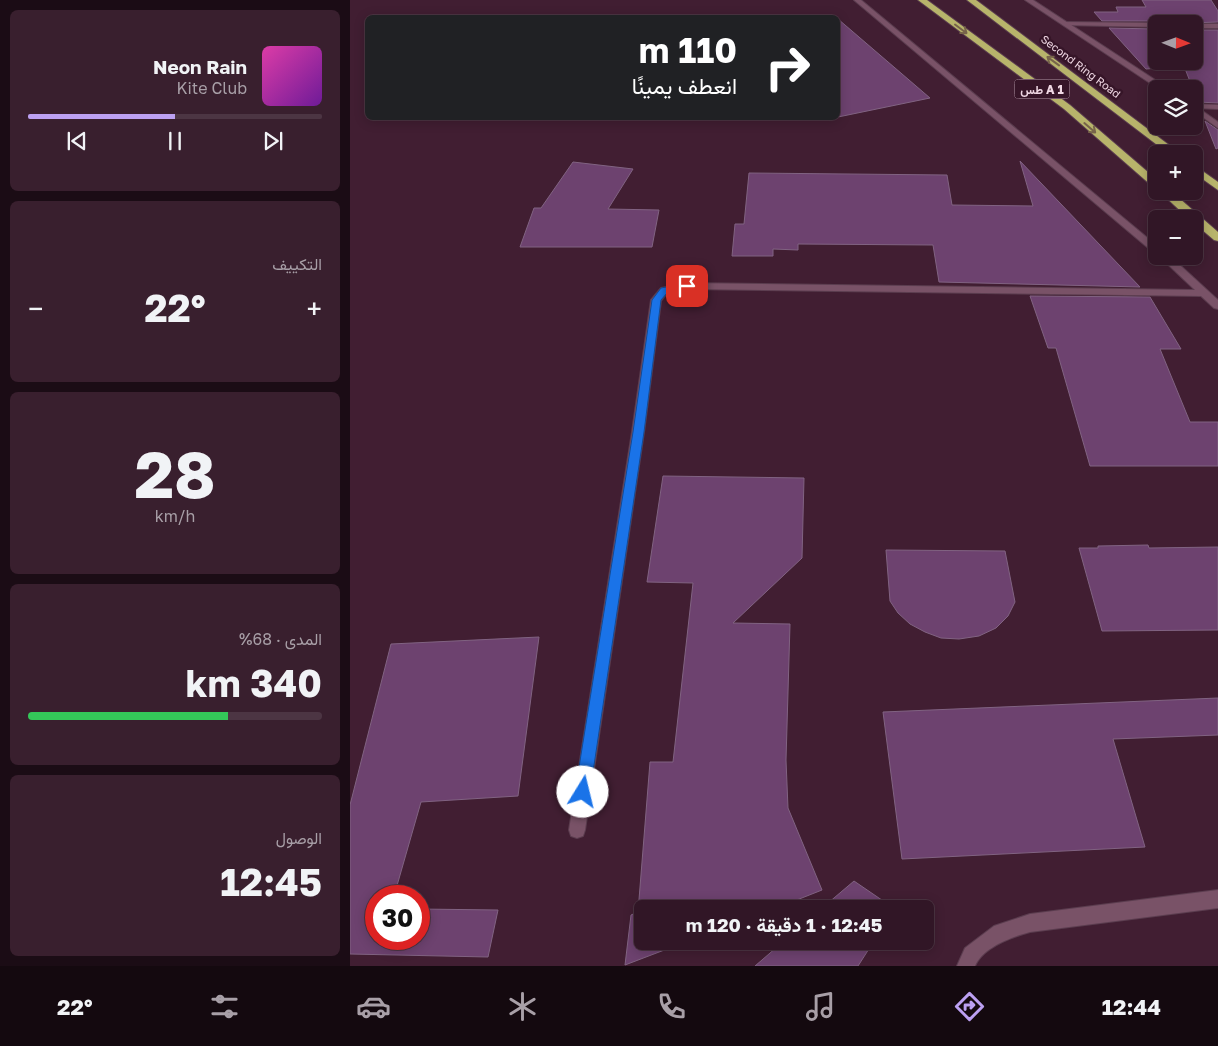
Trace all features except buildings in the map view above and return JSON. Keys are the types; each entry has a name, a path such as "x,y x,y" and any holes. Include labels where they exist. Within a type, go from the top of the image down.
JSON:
{"highway":[{"name":"طس A 1","path":"922,0 1067,107 1148,177"},
{"name":"Second Ring Road","path":"971,0 1164,145"},
{"path":"1203,175 1218,187"},
{"path":"1174,200 1218,238"}],"street":[{"path":"857,0 1148,243"},
{"path":"1028,0 1151,80"},
{"path":"1065,24 1148,25"},
{"path":"1203,26 1218,26"},
{"path":"1203,107 1218,107"},
{"path":"1203,114 1218,126"},
{"path":"1174,265 1218,306"},
{"path":"577,830 638,432 656,300 665,290 687,286 1204,293"},
{"path":"966,966 971,954 1000,932 1030,923 1218,899"}],"route":[{"path":"583,792 638,432 656,300 665,290 687,286"}]}
